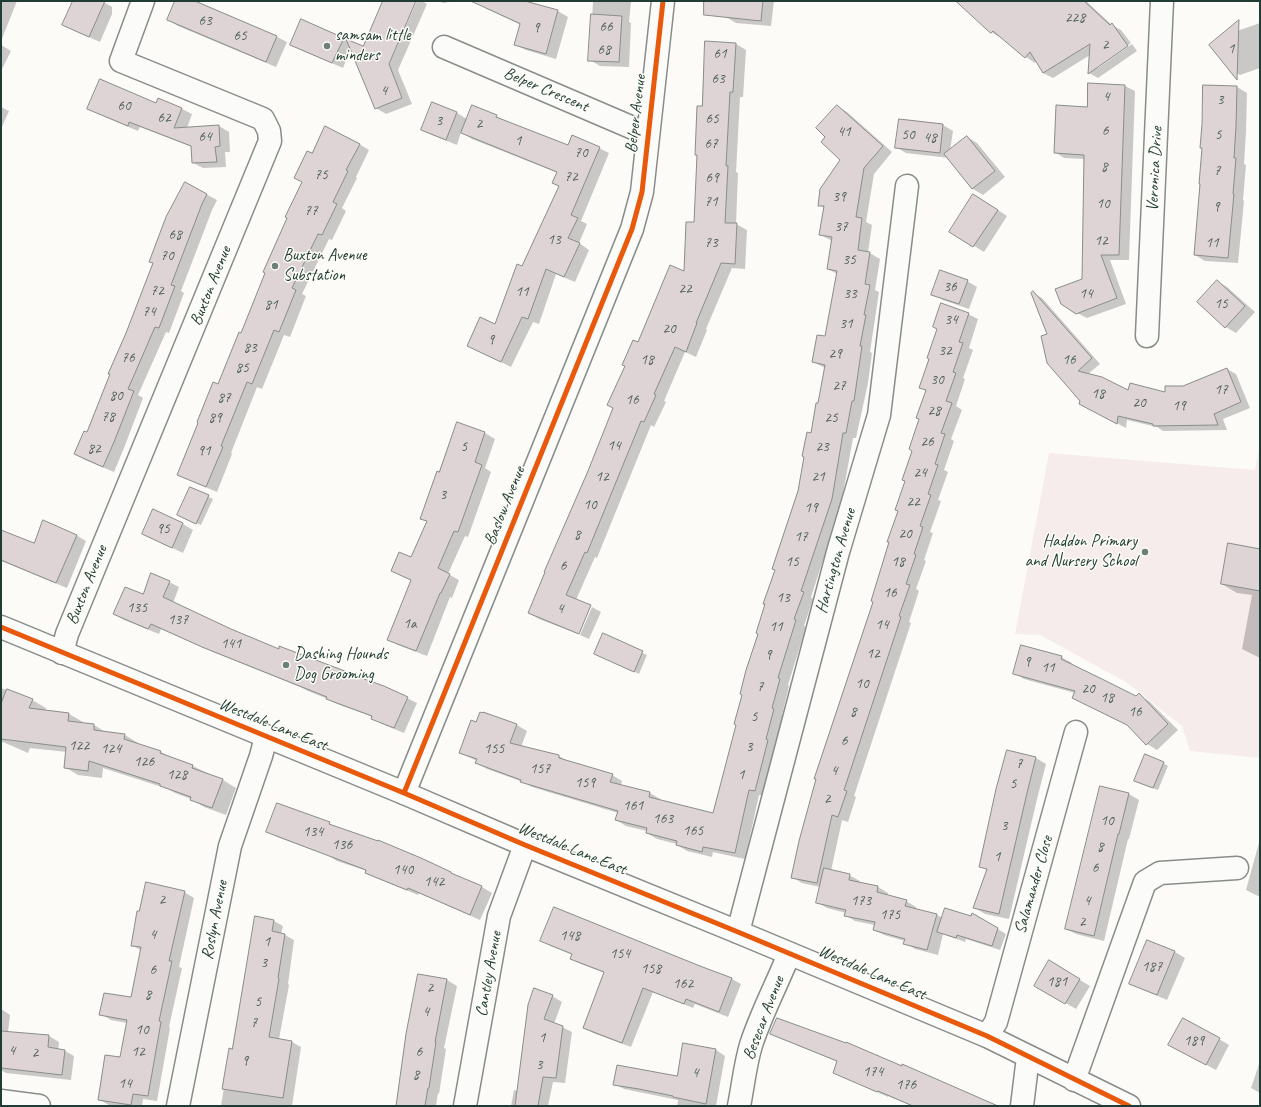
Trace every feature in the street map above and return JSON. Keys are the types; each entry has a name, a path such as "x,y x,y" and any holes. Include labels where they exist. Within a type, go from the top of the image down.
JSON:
{"street":[{"name":"Buxton Avenue","path":"62,653 67,634 270,141 269,131 263,119 121,61 143,1"},
{"name":"Belper Avenue","path":"632,230 642,192 647,134 663,1"},
{"name":"Veronica Drive","path":"1147,336 1162,1"},
{"name":"Belper Crescent","path":"444,47 647,134"},
{"name":"Hartington Avenue","path":"738,932 838,552 879,416 907,186"},
{"name":"Baslow Avenue","path":"404,793 632,230"},
{"name":"Westdale Lane East","path":"1,627 404,793 525,846 738,932 987,1036 1129,1106"},
{"name":"Salamander Close","path":"987,1036 996,1022 1076,732"},
{"name":"Roslyn Avenue","path":"178,1106 230,846 261,756 266,737"},
{"name":"Cantley Avenue","path":"464,1106 499,916 525,846"},
{"path":"1074,1080 1145,882 1160,873 1238,868"},
{"name":"Besecar Avenue","path":"739,1106 751,1044 789,954"},
{"path":"1022,1106 1028,1057"},
{"path":"1,1101 39,1106"}],"shaded area":[{"name":"Haddon Primary and Nursery School","path":"1260,441 1260,758 1190,751 1182,726 1126,682 1040,635 1015,634 1049,453 1255,470"}],"building":[{"path":"73,1 105,1 89,37 62,25"},
{"path":"175,1 195,1 277,36 266,62 167,20"},
{"path":"383,1 416,1 389,64 402,98 375,109 346,39 363,46"},
{"path":"471,1 525,1 558,10 546,54 514,45 520,24"},
{"path":"704,1 763,1 761,21 704,15"},
{"path":"956,1 1084,1 1110,25 1112,23 1128,46 1088,74 1090,44 1043,73 1030,52 1025,58 993,31 991,33"},
{"path":"591,14 622,16 619,62 588,61"},
{"path":"301,19 344,38 332,63 290,45"},
{"path":"1239,20 1237,80 1209,45"},
{"path":"705,41 736,43 733,92 730,92 725,223 737,223 735,264 721,263 696,323 686,352 675,347 654,394 656,395 644,422 641,421 587,553 585,552 566,595 591,605 579,634 528,613 613,408 607,405 625,366 622,365 633,340 638,342 670,265 684,271 686,222 694,222 697,155 695,155 697,106 702,106"},
{"path":"100,79 156,103 158,98 182,108 174,128 219,125 220,146 215,147 217,162 192,163 191,146 129,122 128,126 87,109"},
{"path":"1088,83 1125,85 1119,255 1101,255 1117,298 1076,314 1061,304 1055,289 1082,279 1084,155 1054,153 1056,105 1087,107"},
{"path":"1203,85 1237,86 1234,158 1236,158 1228,258 1194,255 1202,148 1200,148"},
{"path":"432,102 457,112 446,140 421,130"},
{"path":"472,105 497,115 496,117 568,145 572,135 600,147 571,215 578,218 568,238 580,243 564,277 546,269 528,319 522,317 501,362 467,346 480,317 495,324 517,264 522,266 559,186 552,183 557,172 461,133"},
{"path":"837,105 883,146 864,168 856,217 862,218 858,250 870,252 865,284 870,285 864,315 866,315 860,346 862,346 854,401 852,401 846,433 843,433 832,499 801,591 804,592 794,619 796,620 778,678 780,679 772,708 774,709 766,739 768,740 755,791 749,790 735,853 703,847 702,852 676,845 677,841 646,833 647,828 615,820 618,811 520,782 521,780 475,763 477,759 459,753 471,720 476,722 480,712 483,712 517,724 510,743 559,755 559,758 613,774 610,782 650,792 649,797 713,813 736,725 734,724 742,695 740,694 746,670 758,634 756,633 765,604 763,604 775,570 772,569 798,491 804,457 802,456 807,432 811,433 825,365 812,362 817,335 825,336 837,271 827,269 832,237 819,235 824,206 818,206 820,189 840,160 821,142 825,137 816,128"},
{"path":"899,119 943,124 940,153 895,148"},
{"path":"325,126 360,144 346,170 348,171 333,202 337,204 322,235 318,234 292,288 296,290 279,332 274,330 252,384 247,382 221,446 223,447 206,487 177,475 213,382 218,384 239,332 241,333 265,273 263,272 287,218 285,217 302,182 294,178 307,151 312,153"},
{"path":"967,136 995,171 972,189 944,154"},
{"path":"185,182 207,194 171,285 175,286 159,328 155,327 128,389 134,391 103,467 74,454 84,431 87,432 110,374 108,374 126,333 153,263 149,262 166,217"},
{"path":"973,194 998,210 973,247 949,232"},
{"path":"940,270 968,280 959,304 931,295"},
{"path":"1217,280 1245,306 1225,328 1197,302"},
{"path":"1033,291 1092,358 1078,371 1102,377 1128,390 1130,383 1165,392 1165,386 1183,386 1227,368 1241,402 1214,414 1218,425 1153,426 1153,424 1118,416 1117,424 1079,404 1080,401 1047,363 1041,336 1047,334 1031,293"},
{"path":"941,303 969,313 959,342 963,343 953,372 956,373 946,401 952,403 941,433 945,434 935,464 938,465 928,494 931,495 920,526 923,527 914,554 916,555 906,584 910,585 899,616 901,617 844,790 847,791 838,817 832,815 817,883 791,878 799,841 816,779 814,779 873,602 871,601 889,542 887,542 898,511 895,510 905,481 902,480 912,451 909,449 919,419 916,418 926,390 919,388 937,329 933,327"},
{"path":"457,422 485,432 475,462 482,465 458,532 454,531 438,568 450,574 440,593 416,651 387,640 411,580 391,571 399,552 411,557 427,521 420,519 437,471 439,472"},
{"path":"190,487 209,495 196,524 177,515"},
{"path":"153,509 183,523 172,548 142,534"},
{"path":"43,520 77,535 56,583 1,560 1,530 34,543"},
{"path":"1228,543 1260,549 1260,591 1221,584"},
{"path":"151,573 170,581 163,597 231,629 279,649 279,646 384,686 408,697 394,728 371,719 372,716 326,699 327,697 202,647 151,624 148,629 113,614 125,587 143,594"},
{"path":"603,633 643,651 634,672 594,654"},
{"path":"1021,645 1062,656 1061,659 1136,696 1139,693 1168,724 1146,745 1127,725 1072,698 1075,691 1013,674"},
{"path":"7,689 33,699 29,708 69,713 68,721 94,724 94,730 125,734 124,739 161,751 160,753 193,765 192,768 223,779 212,808 190,800 191,797 160,786 160,784 89,761 88,771 64,768 66,747 1,739 1,704"},
{"path":"1007,750 1036,757 999,914 973,908 987,869 979,867 996,789"},
{"path":"1145,754 1164,762 1153,788 1134,781"},
{"path":"1100,786 1129,793 1094,936 1065,929"},
{"path":"277,803 330,822 329,824 378,840 482,886 470,915 408,888 407,890 365,873 366,870 266,832"},
{"path":"824,868 850,874 849,880 878,886 877,892 907,900 905,906 937,914 927,950 903,944 905,939 873,930 875,922 844,916 846,910 816,903"},
{"path":"146,882 185,891 169,961 172,961 159,1021 161,1022 148,1096 133,1094 131,1105 98,1100 105,1055 120,1057 127,1020 99,1015 104,993 131,997 141,947 131,946 137,911 139,911"},
{"path":"554,907 732,978 719,1012 686,999 684,1004 643,988 622,1043 583,1028 604,972 570,959 572,954 540,941"},
{"path":"945,908 971,916 972,913 998,928 992,946 957,935 956,938 937,932"},
{"path":"255,916 274,920 272,931 285,934 269,1037 292,1041 283,1098 222,1089 229,1048 232,1049"},
{"path":"1147,940 1175,951 1157,995 1129,984"},
{"path":"1049,960 1080,979 1065,1004 1034,986"},
{"path":"418,974 447,979 435,1042 429,1088 425,1106 396,1106 406,1034"},
{"path":"534,988 553,995 544,1019 563,1026 556,1078 543,1077 538,1106 515,1106 528,1005"},
{"path":"777,1018 846,1042 902,1066 902,1064 998,1106 913,1106 878,1091 877,1092 833,1073 837,1061 770,1034"},
{"path":"1183,1018 1220,1038 1206,1065 1168,1045"},
{"path":"1,1031 49,1035 48,1047 65,1050 62,1075 1,1068"},
{"path":"683,1043 716,1049 706,1104 639,1089 613,1085 617,1065 677,1076"}],"cycle path":[{"path":"404,793 632,229 642,192 663,1"},
{"path":"1,627 987,1036 1129,1106"}],"place":[{"name":"samsam little minders","path":"327,46"},
{"name":"Buxton Avenue Substation","path":"275,266"},
{"name":"Haddon Primary and Nursery School","path":"1145,552"},
{"name":"Dashing Hounds Dog Grooming","path":"286,665"}]}
